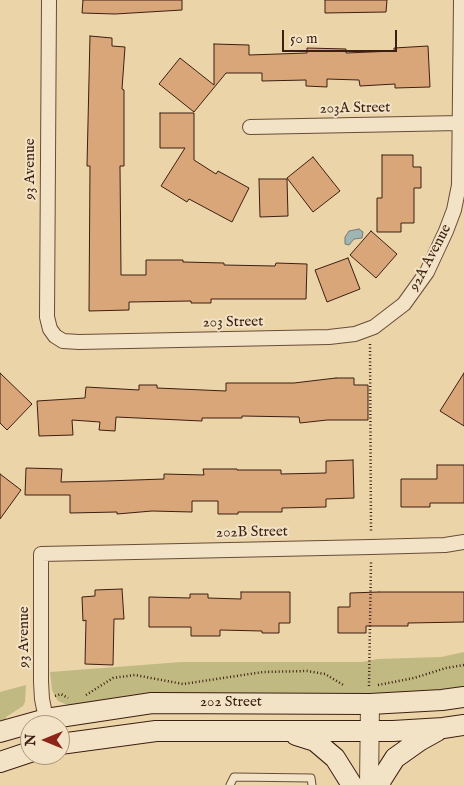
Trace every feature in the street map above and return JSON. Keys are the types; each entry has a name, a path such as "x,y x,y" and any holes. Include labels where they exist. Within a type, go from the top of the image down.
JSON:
{"main road":[{"name":"202 Street","path":"70,715 152,703 370,695 442,700 464,697"},
{"name":"202 Street","path":"70,743 156,730 370,731 443,728 464,725"},
{"name":"202 Street","path":"0,732 20,726"},
{"path":"380,785 381,780 395,758 418,741 443,728"},
{"path":"285,731 315,741 334,758 352,785"},
{"path":"0,762 20,755"}],"street":[{"name":"93 Avenue","path":"49,0 47,317 50,329 55,336"},
{"name":"92A Avenue","path":"404,304 427,272 446,231 454,210 459,185 461,0"},
{"name":"203A Street","path":"250,127 460,123"},
{"name":"203 Street","path":"55,336 63,341 79,342 329,337 355,334 374,327 404,304"},
{"name":"202B Street","path":"41,554 380,547 445,545 464,542"},
{"name":"93 Avenue","path":"41,554 41,682 45,715"},
{"path":"369,785 370,695"}],"lane":[{"path":"230,785 234,777 312,778 312,785"}],"path":[{"path":"370,342 371,538"},
{"path":"370,695 371,562"},
{"path":"370,695 414,678 446,668 464,665"},
{"path":"82,696 114,678 134,676 183,684 263,672 307,671 324,674 345,686 353,686"},
{"path":"361,686 370,695"},
{"path":"61,694 68,698 77,698"}],"shaded area":[{"path":"464,652 464,687 431,692 68,705 58,701 52,690 50,672 182,662 363,662 377,659 441,657"},
{"path":"26,685 23,706 6,717 6,721 0,724 0,692"}],"water":[{"path":"359,229 363,232 362,238 354,239 349,245 345,244 345,237 349,231"}],"building":[{"path":"83,0 182,0 182,10 115,14 82,13"},
{"path":"325,0 387,0 386,12 325,13"},
{"path":"90,36 112,38 112,46 125,47 122,89 124,90 124,166 120,166 121,275 146,275 146,260 183,260 183,262 224,263 224,265 275,266 276,263 307,264 306,299 211,299 211,303 191,303 191,301 129,302 129,310 89,311 90,166 87,166"},
{"path":"214,44 249,45 249,55 307,53 307,48 346,49 346,53 394,51 394,48 428,46 430,87 395,88 395,84 360,86 359,80 327,79 327,87 306,86 306,80 262,81 262,73 226,73 194,112 159,84 180,58 214,85"},
{"path":"160,113 194,113 194,160 216,174 218,171 249,188 232,222 189,199 187,202 161,186 185,148 160,148"},
{"path":"382,155 413,155 413,167 421,167 421,188 414,188 414,223 401,223 401,232 377,232 377,198 382,198"},
{"path":"313,157 340,191 313,212 287,178"},
{"path":"259,179 287,179 288,216 260,217"},
{"path":"371,231 397,254 376,278 350,255"},
{"path":"348,258 360,289 327,302 315,270"},
{"path":"0,373 32,404 7,430 0,423"},
{"path":"464,373 464,426 440,411"},
{"path":"354,378 354,385 368,385 368,420 327,420 300,423 299,417 242,416 242,418 202,418 202,421 116,417 115,431 99,430 100,422 72,420 73,435 39,436 37,401 85,398 86,387 139,390 139,385 157,385 157,388 226,391 226,383 294,383"},
{"path":"353,460 354,498 326,499 326,507 282,508 282,512 218,514 218,501 192,501 192,512 70,513 70,495 25,495 26,468 62,469 61,482 106,481 164,479 164,474 204,475 203,469 281,470 281,474 326,473 326,461"},
{"path":"437,465 464,465 464,503 430,503 430,507 401,507 401,479 437,479"},
{"path":"0,474 21,490 0,519"},
{"path":"122,589 124,619 114,619 113,665 85,664 86,620 83,621 82,597 95,596 95,590"},
{"path":"241,592 290,592 290,623 279,623 279,633 220,630 220,636 191,636 191,627 149,627 149,597 190,598 190,594 208,594 208,598 241,599"},
{"path":"464,592 464,622 408,623 408,626 366,626 366,633 338,633 338,607 350,607 350,593"}]}
